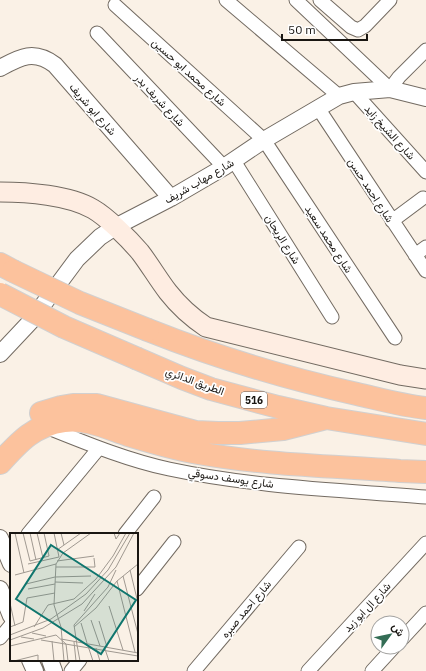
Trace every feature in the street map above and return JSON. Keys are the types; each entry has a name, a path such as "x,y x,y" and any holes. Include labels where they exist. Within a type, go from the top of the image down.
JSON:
{"highway":[{"path":"7,268 80,303 204,352 276,374 364,395 424,407"},
{"name":"الطريق الدائري","path":"0,294 64,327 211,389 326,418 426,434"},
{"path":"0,444 16,428 37,414 55,408 73,405 97,405 196,432 240,433 284,428 326,418"},
{"path":"0,463 25,437 44,426 65,421 85,421 170,447 223,457 426,472"}],"main road":[{"path":"0,192 28,193 63,198 92,208 115,227 139,252 178,304 206,327 400,375 426,379"}],"street":[{"path":"226,0 339,96"},
{"path":"296,0 390,89 399,77 424,55"},
{"path":"323,1 351,27 358,30 362,28 390,0"},
{"name":"شارع محمد ابو حسين","path":"115,5 264,140"},
{"name":"شارع شريف بدر","path":"98,33 229,164"},
{"name":"شارع ابو شريف","path":"0,68 12,60 26,56 39,57 50,61 171,198"},
{"name":"شارع مهاب شريف","path":"0,354 32,321 77,259 100,236 171,198 229,164 264,140 339,96 354,92 390,89 426,98"},
{"name":"شارع الشيخ زايد","path":"354,92 426,172"},
{"name":"شارع احمد حسن","path":"318,108 426,271"},
{"name":"شارع محمد سعيد","path":"264,140 395,338"},
{"name":"شارع الريحان","path":"229,164 332,317"},
{"path":"392,221 423,198"},
{"path":"415,254 426,247"},
{"name":"شارع يوسف دسوقي","path":"44,426 99,448 168,469 237,481 426,497"},
{"path":"29,533 99,448"},
{"path":"126,533 154,498"},
{"path":"0,538 10,559"},
{"path":"138,588 174,542"},
{"name":"شارع ال ابو زيد","path":"308,671 426,544"},
{"name":"شارع احمد صبره","path":"194,671 299,547"},
{"path":"0,589 10,614"},
{"path":"410,630 426,613"},
{"path":"0,638 10,626"},
{"path":"372,671 387,655"},
{"path":"30,661 35,671"},
{"path":"50,661 54,671"},
{"path":"71,671 79,661"}]}
